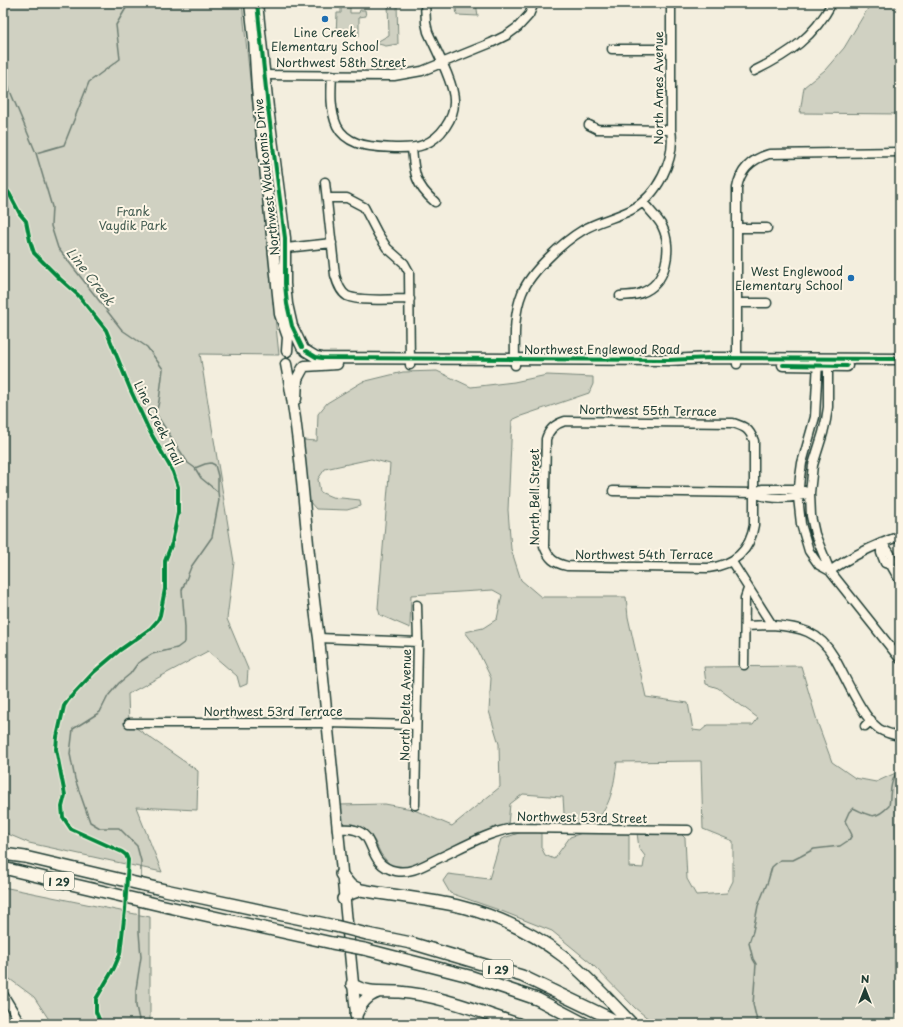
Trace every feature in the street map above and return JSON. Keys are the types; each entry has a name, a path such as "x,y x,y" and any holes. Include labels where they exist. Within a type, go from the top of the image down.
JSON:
{"highway":[{"name":"I 29","path":"3,848 25,857 118,880 411,944 522,976 622,1024"},
{"path":"3,854 25,857"},
{"name":"I 29","path":"3,868 160,906 364,950 469,976 537,999 585,1024"},
{"path":"341,874 350,885 360,890 463,908 512,926 543,942 563,957 604,994 632,1024"},
{"path":"343,899 349,894 360,890"},
{"path":"352,984 359,989 426,996 518,1024"},
{"path":"356,1020 360,1005 364,1000 379,992"}],"main road":[{"name":"Northwest Waukomis Drive","path":"250,3 260,74 268,108 278,182 286,248 285,284 287,304 292,326 304,349"},
{"name":"Northwest Waukomis Drive","path":"257,3 260,74 280,314 288,337 287,351"},
{"path":"295,419 297,379 308,359 304,349 294,346 287,351 284,356 295,419 302,478 312,592 327,723 356,1020"},
{"name":"Northwest Englewood Road","path":"304,349 316,357 322,358 410,361 515,362 669,360 823,362 900,360"},
{"name":"Northwest Englewood Road","path":"304,367 332,364 410,361"},
{"name":"Northwest Englewood Road","path":"823,362 900,366"},
{"path":"286,364 292,369 297,370 304,367"}],"street":[{"path":"332,75 331,108 337,126 346,137 352,141 365,146 412,148 424,145 436,137 446,126 452,114 454,99 453,92 442,63 428,32 425,3"},
{"name":"Northwest 58th Street","path":"260,74 394,76 422,71 507,35 518,27 529,15 534,3"},
{"name":"North Ames Avenue","path":"515,362 517,310 522,292 543,263 558,248 582,230 631,210 643,202 654,190 664,172 673,140 671,130 671,3"},
{"path":"754,70 790,51 808,36 824,19 832,3"},
{"path":"612,49 670,49"},
{"path":"589,125 597,129 671,130"},
{"path":"412,148 413,166 417,179 426,195 435,202"},
{"path":"737,361 738,303 736,188 738,179 748,165 762,156 778,153 900,152"},
{"path":"325,182 335,275 338,285 347,296 358,298 410,299"},
{"path":"327,198 347,198 364,207 378,234 388,248 404,263 409,272 410,361"},
{"path":"620,296 642,293 650,288 657,282 668,257 668,247 662,226 643,202"},
{"path":"737,228 767,228"},
{"path":"286,248 332,243"},
{"path":"738,303 767,303"},
{"path":"823,362 815,417 806,447 798,493 801,524 810,551 819,565 830,571"},
{"path":"823,362 826,420 824,434 813,466 810,493 811,516 815,534 830,571 900,659"},
{"name":"Northwest 55th Terrace","path":"552,428 565,422 733,423 746,428 754,441 754,493"},
{"name":"North Bell Street","path":"552,428 546,439 544,546 551,559 556,563"},
{"path":"613,491 754,493 763,497 776,493 810,493"},
{"path":"754,493 754,525 752,535 740,556 732,562 772,625"},
{"path":"830,571 862,552 880,543 900,536"},
{"path":"880,543 881,553 885,563 891,565 897,572 900,581"},
{"name":"Northwest 54th Terrace","path":"556,563 566,566 716,568 732,562"},
{"path":"744,665 745,598 748,589"},
{"name":"North Delta Avenue","path":"415,805 418,642 417,605"},
{"path":"745,626 772,625 800,628 821,639 829,648 865,713 878,728 900,736"},
{"path":"318,638 418,642"},
{"path":"864,726 871,720"},
{"name":"Northwest 53rd Terrace","path":"129,723 327,723 416,725"},
{"name":"Northwest 53rd Street","path":"337,829 354,829 361,832 368,840 374,855 379,861 388,868 400,872 415,869 498,832 514,828 688,830"},
{"path":"3,994 21,1024"}],"green space":[{"name":"Frank Vaydik Park","path":"3,3 242,3 279,355 200,354 234,562 227,619 248,669 247,684 240,687 237,676 208,651 128,694 129,723 198,771 197,810 136,807 162,872 29,843 3,832"},
{"path":"388,3 397,3 398,44 386,46 375,43 389,35"},
{"path":"455,3 476,3 478,16 457,15"},
{"path":"871,3 900,3 900,114 800,113 804,87 825,70 844,48"},
{"path":"341,4 350,4 350,13 359,13 360,10 365,10 366,16 359,17 359,36 336,35 337,13 341,13"},
{"path":"437,371 471,387 514,382 547,375 593,377 593,384 589,393 512,420 508,510 511,549 521,580 541,597 626,597 628,617 646,697 688,703 693,730 701,731 708,725 753,725 758,718 718,688 706,684 704,667 801,666 818,724 832,762 855,778 876,782 900,771 900,1024 655,1024 635,1008 591,963 552,931 450,893 443,881 448,874 489,879 501,839 528,830 541,831 541,847 545,855 554,859 570,837 582,833 629,832 629,867 643,868 645,856 639,848 637,833 680,833 685,838 687,879 696,895 727,893 733,881 733,841 703,829 701,761 617,762 613,788 607,805 597,819 588,825 571,825 564,813 563,797 523,794 510,804 508,825 412,867 391,866 381,854 374,840 367,831 352,825 342,824 339,805 385,804 412,809 452,826 500,787 499,744 489,711 491,678 475,645 465,632 483,628 497,619 502,595 493,590 411,595 410,628 380,615 378,608 390,464 371,459 325,469 318,479 320,492 332,497 360,500 361,506 347,510 316,509 308,500 303,440 317,441 318,414 327,403 362,382 403,372"},
{"path":"3,887 150,917 150,1024 52,1024 34,997 3,974"}],"waterway":[{"path":"36,153 64,145 89,82 120,59 116,25 129,3"},
{"name":"Line Creek","path":"3,66 10,91 36,153 52,207 51,226 58,248 122,330 147,347 163,369 156,414 188,463 195,468 201,478 218,492 219,500 212,537 191,567 182,590 185,642 177,648 152,654 138,663 130,674 119,683 108,696 100,712 73,729 70,754 75,779 90,822 100,828 119,828 137,846 141,861 141,881"},
{"name":"Line Creek","path":"195,468 211,463 215,465 218,476 218,492"},
{"path":"762,1024 757,1021 753,1004 756,964 753,959 749,943 758,906 772,867 780,860 793,860 814,849 840,846 849,840 852,835 845,821 849,812 853,808 872,816 880,814 889,806 893,779 895,775 900,774"},
{"name":"Line Creek","path":"139,905 141,957 136,989 136,1006 140,1024"}],"cycle path":[{"path":"257,3 268,108 285,238 285,284 287,304 292,326 302,347"},
{"name":"Line Creek Trail","path":"3,186 26,221 34,253 78,295 106,330 131,391 149,430 173,472 178,487 178,513 172,543 165,561 165,589 158,620 150,629 120,650 94,672 68,700 64,706 57,737 56,749 65,795 62,807 63,817 71,829 122,852 126,855 128,860 125,910 120,954 114,968 96,999 96,1012 101,1024"},
{"path":"306,351 316,357 322,358 669,360 710,358 900,359"},
{"path":"783,365 847,366"}],"place":[{"name":"Line Creek Elementary School","path":"325,19"},
{"name":"West Englewood Elementary School","path":"851,278"}]}
